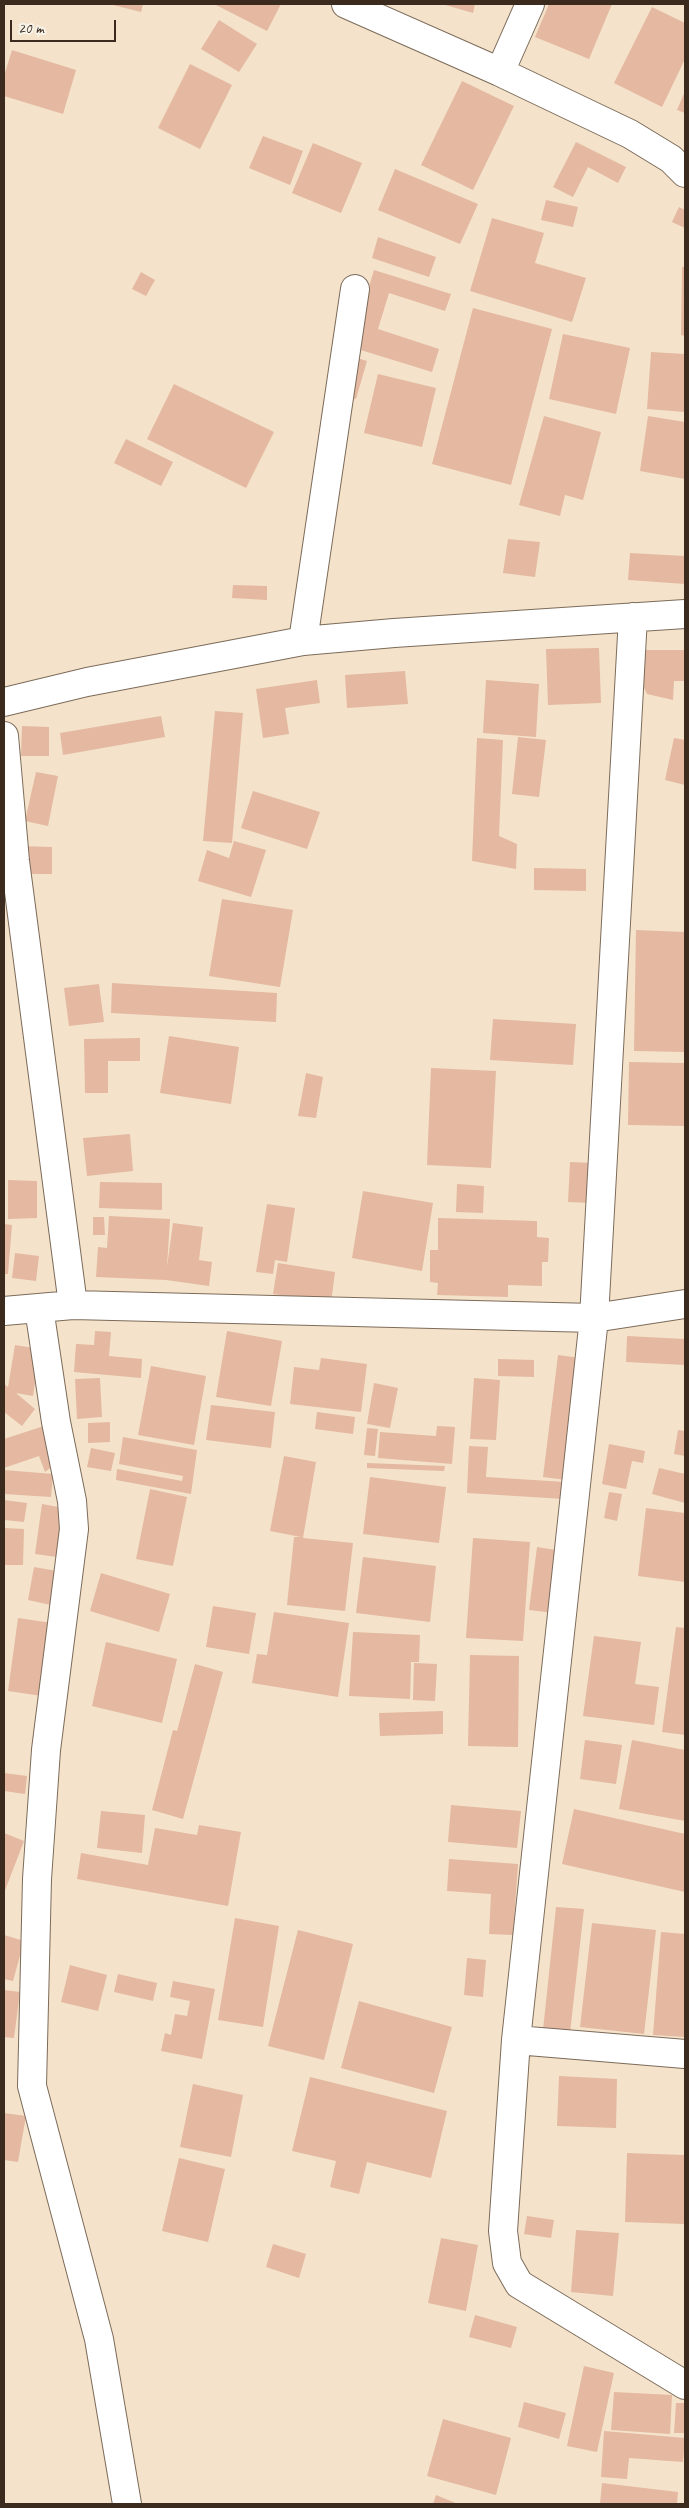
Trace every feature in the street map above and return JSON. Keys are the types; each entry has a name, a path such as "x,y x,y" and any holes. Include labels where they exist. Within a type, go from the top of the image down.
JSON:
{"street":[{"path":"346,4 500,72 630,134 671,159 685,173"},
{"path":"500,72 530,4"},
{"path":"304,641 355,289"},
{"path":"4,702 87,682 304,641 394,633 685,614"},
{"path":"633,617 594,1318 516,2040 503,2231 508,2263 519,2284 685,2385"},
{"path":"4,736 15,861 74,1305"},
{"path":"4,1311 74,1305 594,1318 685,1304"},
{"path":"39,1308 56,1422 72,1501 74,1529 46,1750 37,1879 32,2086 99,2339 127,2504"},
{"path":"516,2040 685,2054"}],"building":[{"path":"109,4 143,4 141,12"},
{"path":"214,4 281,4 267,31"},
{"path":"442,4 475,4 473,13"},
{"path":"549,4 612,4 589,59 535,37"},
{"path":"652,7 685,23 685,59 662,107 614,83"},
{"path":"219,20 257,44 239,72 201,49"},
{"path":"12,50 76,70 63,114 4,96 4,76"},
{"path":"190,64 232,85 200,149 158,128"},
{"path":"462,81 514,106 473,190 421,165"},
{"path":"685,91 685,113 677,110"},
{"path":"263,136 303,151 290,185 249,168"},
{"path":"576,142 626,167 618,183 588,167 573,197 553,187"},
{"path":"313,143 362,163 341,213 292,193"},
{"path":"395,169 478,204 460,244 378,210"},
{"path":"546,200 578,207 573,227 541,220"},
{"path":"679,207 685,210 685,228 672,222"},
{"path":"492,218 544,233 535,263 586,278 572,322 470,291"},
{"path":"378,237 436,257 429,277 372,258"},
{"path":"682,267 685,267 685,336 681,335"},
{"path":"374,270 451,294 445,311 389,293 378,329 439,349 432,372 351,347"},
{"path":"141,272 155,280 146,296 132,289"},
{"path":"473,308 552,329 511,485 432,464"},
{"path":"563,334 630,348 616,414 549,399"},
{"path":"651,352 685,354 685,412 647,409"},
{"path":"354,357 367,361 356,399 344,396"},
{"path":"378,374 436,388 422,447 364,433"},
{"path":"174,384 274,432 246,488 147,439"},
{"path":"544,416 601,432 583,500 565,495 560,516 519,505"},
{"path":"648,416 685,422 685,479 640,471"},
{"path":"126,439 173,462 161,486 114,463"},
{"path":"508,539 540,542 535,577 503,573"},
{"path":"630,553 685,556 685,584 628,580"},
{"path":"233,585 267,586 267,600 232,598"},
{"path":"599,648 601,703 548,705 546,649"},
{"path":"626,650 685,650 685,681 674,681 673,700 647,694"},
{"path":"405,671 408,704 347,708 345,675"},
{"path":"317,680 320,703 285,708 289,734 263,738 256,689"},
{"path":"486,680 539,684 536,737 483,733"},
{"path":"215,711 243,713 232,843 203,841"},
{"path":"161,716 165,737 63,755 60,733"},
{"path":"22,726 49,727 49,756 21,756"},
{"path":"518,737 546,740 539,797 512,794"},
{"path":"477,738 503,740 499,836 517,844 516,869 472,861"},
{"path":"674,738 685,740 685,785 665,780"},
{"path":"36,772 58,776 48,826 25,821"},
{"path":"253,791 320,812 307,849 241,828"},
{"path":"234,841 266,850 251,897 198,881 207,850 229,858"},
{"path":"20,846 52,847 52,874 19,874"},
{"path":"534,868 586,869 586,891 534,890"},
{"path":"222,899 293,910 280,987 209,976"},
{"path":"636,930 685,932 685,1052 634,1051"},
{"path":"112,983 277,993 276,1022 111,1013"},
{"path":"99,984 104,1022 69,1026 64,988"},
{"path":"493,1019 576,1024 573,1065 490,1060"},
{"path":"169,1036 239,1047 231,1104 160,1093"},
{"path":"140,1038 140,1061 108,1061 108,1093 85,1093 84,1039"},
{"path":"629,1062 685,1063 685,1126 628,1125"},
{"path":"431,1068 496,1071 491,1168 427,1165"},
{"path":"306,1073 323,1077 316,1118 298,1116"},
{"path":"130,1134 133,1171 87,1176 83,1138"},
{"path":"570,1162 593,1163 591,1203 568,1202"},
{"path":"8,1180 37,1181 37,1218 8,1219"},
{"path":"100,1182 162,1183 162,1210 99,1208"},
{"path":"457,1184 484,1186 483,1213 456,1212"},
{"path":"363,1191 433,1203 422,1271 352,1258"},
{"path":"267,1204 295,1208 287,1262 275,1260 273,1274 256,1272"},
{"path":"109,1216 170,1219 167,1267 173,1223 203,1227 199,1260 212,1262 209,1286 166,1280 96,1277 98,1247 107,1248"},
{"path":"93,1217 104,1217 105,1235 93,1235"},
{"path":"438,1218 537,1221 537,1237 549,1238 548,1262 542,1262 542,1286 508,1285 508,1297 437,1295 438,1283 430,1282 430,1250 438,1250"},
{"path":"4,1224 12,1225 8,1274 4,1274"},
{"path":"15,1253 39,1256 36,1281 12,1278"},
{"path":"278,1263 335,1272 331,1303 273,1294"},
{"path":"95,1331 111,1332 109,1356 142,1359 141,1378 74,1372 76,1344 94,1345"},
{"path":"227,1331 282,1341 271,1406 216,1397"},
{"path":"627,1336 685,1339 685,1365 626,1362"},
{"path":"15,1345 40,1349 33,1396 16,1393 35,1409 22,1426 4,1412 4,1384 8,1387"},
{"path":"558,1355 580,1358 566,1480 543,1477"},
{"path":"321,1358 367,1364 361,1412 290,1404 294,1367 319,1370"},
{"path":"498,1359 534,1360 534,1377 498,1376"},
{"path":"151,1366 206,1376 194,1445 138,1435"},
{"path":"100,1378 102,1417 77,1419 75,1379"},
{"path":"474,1378 500,1380 496,1440 470,1439"},
{"path":"374,1383 398,1388 390,1428 367,1424"},
{"path":"211,1405 275,1412 271,1448 206,1440"},
{"path":"317,1412 355,1417 353,1434 315,1429"},
{"path":"110,1422 110,1442 88,1443 88,1423"},
{"path":"47,1425 58,1462 45,1472 39,1456 4,1468 4,1439"},
{"path":"437,1426 455,1427 452,1464 378,1458 380,1432 436,1436"},
{"path":"367,1428 378,1429 375,1456 364,1455"},
{"path":"678,1430 685,1431 685,1456 674,1454"},
{"path":"123,1437 197,1450 191,1494 116,1480 117,1469 182,1481 183,1476 119,1464"},
{"path":"609,1444 645,1451 643,1463 632,1461 626,1489 602,1484"},
{"path":"469,1446 488,1447 486,1477 565,1482 564,1499 467,1493"},
{"path":"91,1448 115,1453 111,1471 87,1467"},
{"path":"284,1456 316,1462 303,1538 353,1543 345,1611 287,1605 294,1537 301,1537 270,1531"},
{"path":"367,1463 445,1466 444,1471 367,1468"},
{"path":"659,1468 685,1474 685,1503 652,1494"},
{"path":"4,1470 53,1474 51,1497 4,1494"},
{"path":"370,1477 446,1487 439,1543 363,1534"},
{"path":"150,1489 187,1497 173,1566 136,1559"},
{"path":"609,1492 622,1494 617,1521 604,1518"},
{"path":"4,1500 27,1503 24,1522 4,1520"},
{"path":"42,1504 64,1508 57,1557 35,1554"},
{"path":"646,1508 685,1513 685,1582 638,1576"},
{"path":"4,1528 24,1529 23,1565 4,1565"},
{"path":"473,1538 530,1542 523,1641 466,1638"},
{"path":"537,1547 562,1551 554,1613 529,1610"},
{"path":"363,1557 436,1566 430,1622 356,1613"},
{"path":"34,1567 57,1571 51,1605 28,1600"},
{"path":"101,1573 170,1594 159,1632 90,1611"},
{"path":"213,1606 256,1613 249,1654 206,1647"},
{"path":"274,1612 349,1623 338,1697 252,1683 257,1654 267,1655"},
{"path":"18,1618 52,1623 42,1696 8,1691"},
{"path":"676,1627 685,1628 685,1735 662,1732"},
{"path":"353,1632 420,1635 419,1662 411,1662 410,1699 349,1696"},
{"path":"594,1636 641,1642 635,1684 659,1687 654,1725 583,1716"},
{"path":"106,1642 177,1659 162,1723 92,1706"},
{"path":"470,1655 519,1656 518,1747 468,1746"},
{"path":"414,1663 437,1664 435,1701 413,1700"},
{"path":"195,1664 223,1672 183,1819 152,1810 173,1730 177,1731"},
{"path":"443,1711 443,1734 380,1736 379,1713"},
{"path":"585,1740 622,1745 616,1784 580,1779"},
{"path":"632,1740 685,1750 685,1821 619,1809"},
{"path":"4,1773 27,1776 25,1794 4,1791"},
{"path":"451,1805 521,1811 517,1848 448,1842"},
{"path":"574,1809 685,1834 685,1892 562,1864"},
{"path":"101,1811 145,1815 142,1853 97,1848"},
{"path":"199,1825 241,1832 228,1906 77,1879 81,1853 148,1865 155,1828 197,1835"},
{"path":"4,1833 24,1841 4,1893"},
{"path":"449,1859 518,1864 513,1935 489,1934 491,1894 447,1891"},
{"path":"556,1907 584,1909 570,2033 543,2030"},
{"path":"235,1918 279,1926 263,2027 218,2020"},
{"path":"592,1923 656,1930 644,2034 580,2027"},
{"path":"298,1930 353,1944 324,2060 268,2046"},
{"path":"661,1932 685,1934 685,2037 653,2035"},
{"path":"4,1935 24,1941 13,1981 4,1979"},
{"path":"467,1958 486,1960 483,1997 464,1995"},
{"path":"70,1965 107,1975 98,2011 61,2002"},
{"path":"118,1974 157,1983 153,2001 114,1992"},
{"path":"173,1981 215,1989 202,2059 161,2051 165,2033 171,2035 175,2014 187,2016 190,2001 170,1997"},
{"path":"4,1990 20,1992 14,2038 4,2037"},
{"path":"359,2001 452,2027 434,2093 341,2068"},
{"path":"559,2076 617,2079 616,2128 557,2126"},
{"path":"310,2077 447,2111 431,2178 367,2162 359,2194 330,2187 336,2161 292,2151"},
{"path":"193,2084 243,2095 231,2157 180,2147"},
{"path":"4,2113 26,2116 18,2162 4,2160"},
{"path":"627,2153 685,2155 685,2224 625,2222"},
{"path":"179,2158 225,2169 208,2242 162,2231"},
{"path":"527,2216 554,2220 551,2238 524,2234"},
{"path":"576,2230 619,2233 613,2296 571,2292"},
{"path":"441,2238 478,2245 466,2311 428,2303"},
{"path":"273,2244 306,2254 299,2278 266,2267"},
{"path":"475,2315 517,2327 511,2348 469,2337"},
{"path":"584,2366 614,2373 597,2452 567,2446"},
{"path":"614,2392 672,2395 670,2434 611,2430"},
{"path":"524,2402 566,2413 559,2439 518,2427"},
{"path":"676,2403 685,2403 685,2433 674,2433"},
{"path":"443,2419 511,2438 496,2495 427,2476"},
{"path":"604,2431 685,2438 683,2462 629,2458 627,2479 601,2477"},
{"path":"602,2483 678,2492 677,2504 600,2504"},
{"path":"436,2495 458,2504 433,2504"}]}
